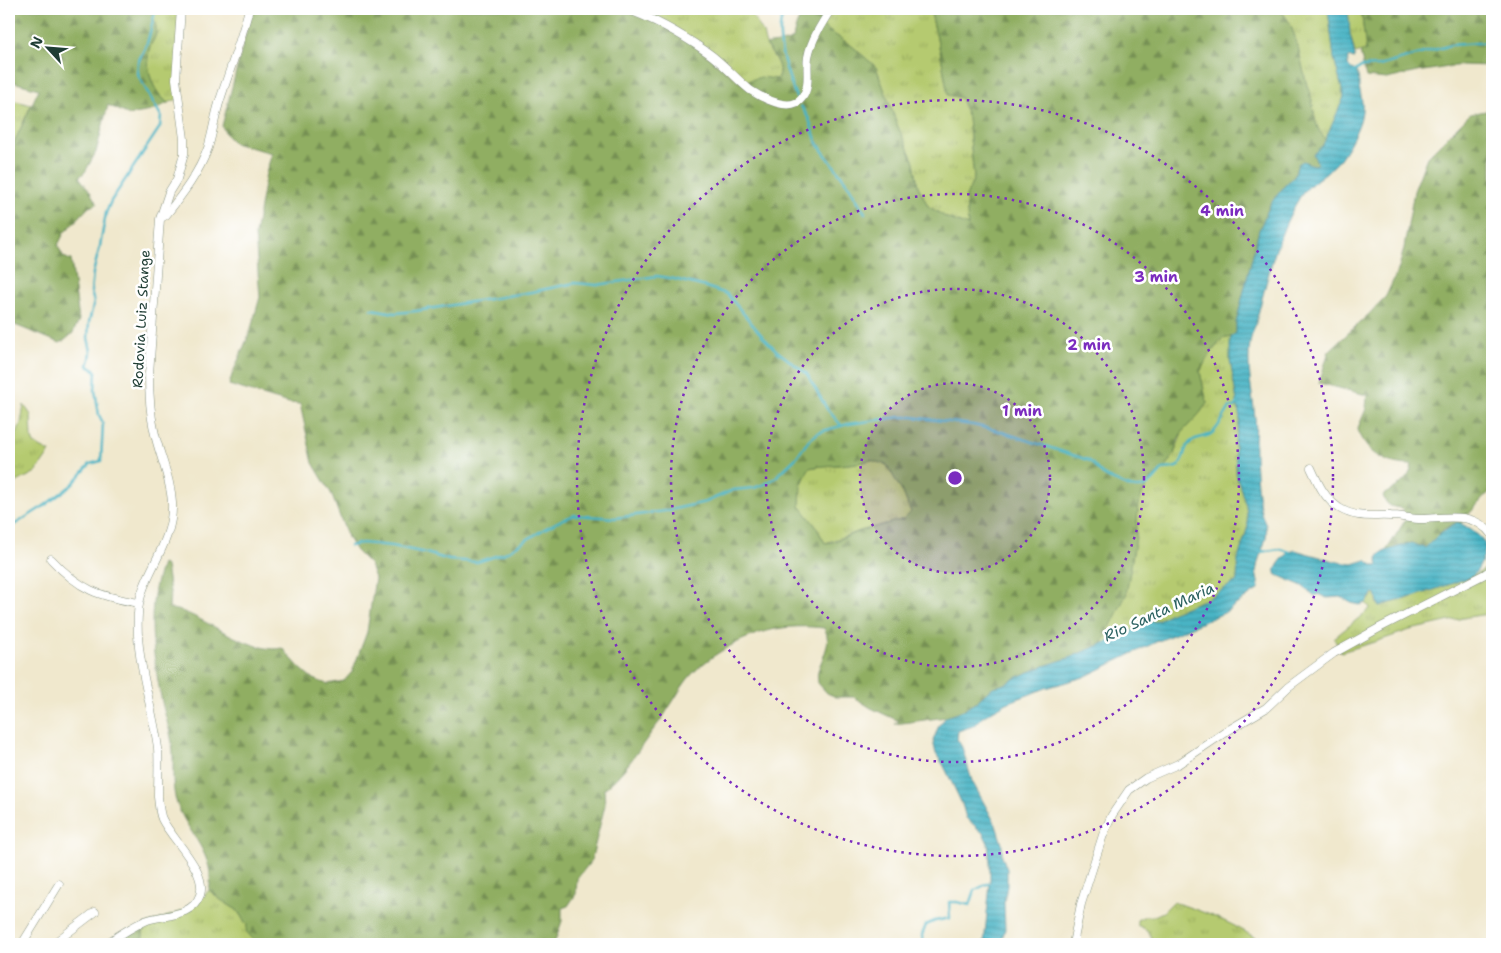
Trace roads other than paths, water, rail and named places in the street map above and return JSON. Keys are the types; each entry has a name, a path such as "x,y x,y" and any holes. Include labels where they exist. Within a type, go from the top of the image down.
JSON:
{"street":[{"name":"Rodovia Luiz Stange","path":"106,944 143,922 170,916 185,910 196,901 201,889 200,878 196,869 167,827 160,813 157,746 145,685 138,633 139,603 164,545 172,517 170,485 154,431 149,400 149,374 160,219 184,154 184,139 176,79 180,9"},
{"path":"160,219 166,215 187,188 208,148 215,116 237,54 249,9"},
{"path":"626,9 656,21 708,53 750,89 764,98 783,105 793,105 801,99 805,92 810,48 831,9"},
{"path":"1311,468 1324,493 1339,508 1354,514 1368,517 1391,516 1419,519 1467,518 1484,526 1492,535"},
{"path":"51,559 65,574 88,590 112,598 139,603"},
{"path":"1073,944 1081,904 1103,835 1112,815 1129,790 1146,778 1178,764 1227,731 1266,708 1288,687 1334,652 1485,574 1492,568"},
{"path":"22,944 59,884"},
{"path":"53,944 95,912"}],"water":[{"path":"1328,9 1348,9 1350,34 1355,56 1353,59 1348,58 1348,65 1358,76 1362,112 1356,132 1339,160 1304,192 1291,212 1278,244 1251,336 1249,359 1256,422 1256,476 1261,514 1267,531 1258,562 1259,589 1224,613 1154,643 1084,677 1046,688 1007,703 984,716 973,726 958,731 957,739 962,747 972,781 996,825 1002,844 1002,856 1007,869 1007,886 1004,902 1005,929 1001,944 984,944 990,883 988,843 983,833 966,818 962,804 944,766 936,754 933,741 939,725 946,717 958,713 975,703 993,687 1003,685 1022,675 1131,632 1142,623 1158,621 1170,613 1209,598 1237,581 1238,559 1248,526 1246,506 1237,477 1235,441 1240,419 1230,360 1230,340 1236,333 1236,323 1259,230 1271,203 1294,177 1298,164 1303,161 1313,165 1318,164 1313,154 1323,145 1344,97 1334,58"},
{"path":"1457,522 1474,532 1484,542 1485,549 1479,568 1468,578 1416,596 1379,606 1376,594 1373,593 1366,603 1360,605 1351,603 1341,597 1327,598 1318,594 1315,596 1302,586 1275,574 1282,559 1288,553 1295,550 1338,562 1353,564 1366,560 1376,567 1378,564 1377,558 1381,553 1411,543 1425,548 1439,534"}],"waterway":[{"path":"9,528 44,506 72,485 90,464 101,461 103,423 99,415 95,390 96,372 88,365 91,351 88,338 89,322 94,302 91,292 93,273 106,213 111,201 160,127 161,116 139,77 138,71 139,62 148,40 156,9"},
{"path":"786,9 782,18 780,41 785,65 796,97"},
{"path":"1354,72 1361,67 1379,66 1451,45 1492,42"},
{"path":"801,106 809,119 816,140 847,183 865,213"},
{"path":"372,309 395,313 416,311 575,283 597,285 657,276 670,278 727,294 764,338 777,351 807,374 827,409 841,425"},
{"path":"350,546 362,543 392,546 449,560 477,562 505,553 546,528 575,515 615,518 665,511 706,502 733,490 754,488 775,478 795,459 809,440 819,432 848,424 900,417 973,425 999,431 1088,460 1106,477 1134,488 1140,488 1149,484 1163,469 1178,466 1186,447 1195,439 1212,433 1218,427 1230,407 1235,407 1238,403"},
{"path":"1259,552 1280,549 1290,552"},
{"path":"923,944 922,935 926,925 950,918 949,902 970,905 975,890 987,884 992,884"}],"water label":[{"name":"Rio Santa Maria","path":"1159,612"}]}
